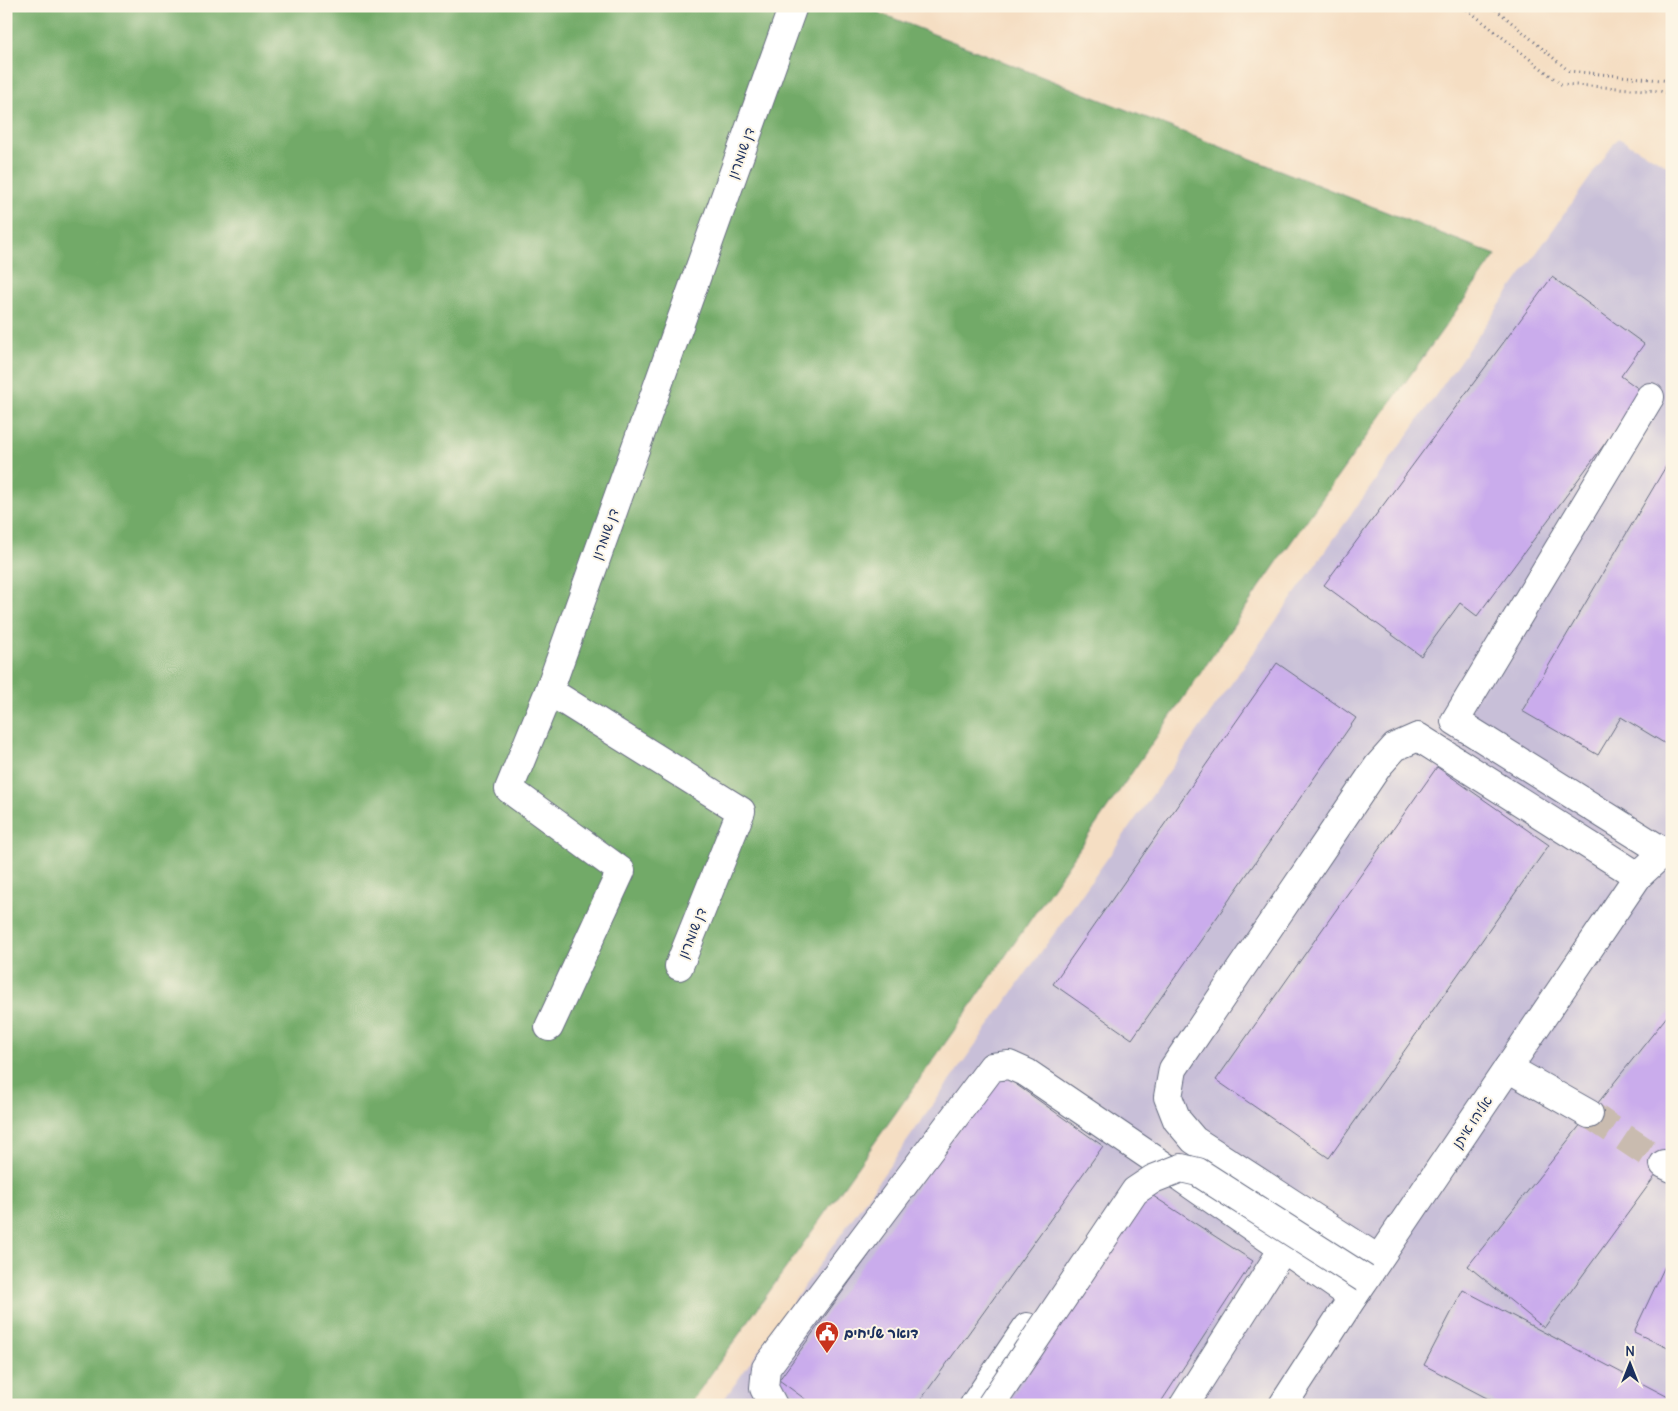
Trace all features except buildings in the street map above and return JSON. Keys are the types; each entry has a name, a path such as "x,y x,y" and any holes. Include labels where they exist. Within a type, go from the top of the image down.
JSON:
{"street":[{"name":"דן שומרון","path":"679,966 741,811 549,691 793,6"},
{"path":"1650,398 1455,721 1668,851"},
{"path":"549,691 509,789 621,871 549,1027"},
{"path":"1365,1279 1194,1140 1177,1120 1168,1097 1173,1069 1356,798 1378,766 1395,746 1418,737 1638,876"},
{"name":"אליהו איתן","path":"1283,1405 1365,1279 1638,876 1668,851"},
{"path":"773,1405 764,1388 766,1368 992,1067 1009,1064 1027,1073 1283,1249 1365,1279"},
{"path":"1508,1068 1589,1114"},
{"path":"991,1405 1135,1191 1153,1179 1181,1168 1198,1172 1365,1279"},
{"path":"974,1405 1125,1182 1151,1172 1173,1172"},
{"path":"1184,1405 1283,1249"}],"path":[{"path":"1463,6 1561,84 1660,91 1672,94"},
{"path":"1492,6 1569,71 1672,81"}],"shaded area":[{"path":"1618,138 1672,168 1672,1405 720,1405"}],"green space":[{"path":"6,6 862,6 1496,255 1284,552 953,1032 689,1405 6,1405"}],"tunnel":[{"path":"1589,1114 1664,1164"}],"place":[{"name":"דואר שליחים","path":"827,1354"}]}
